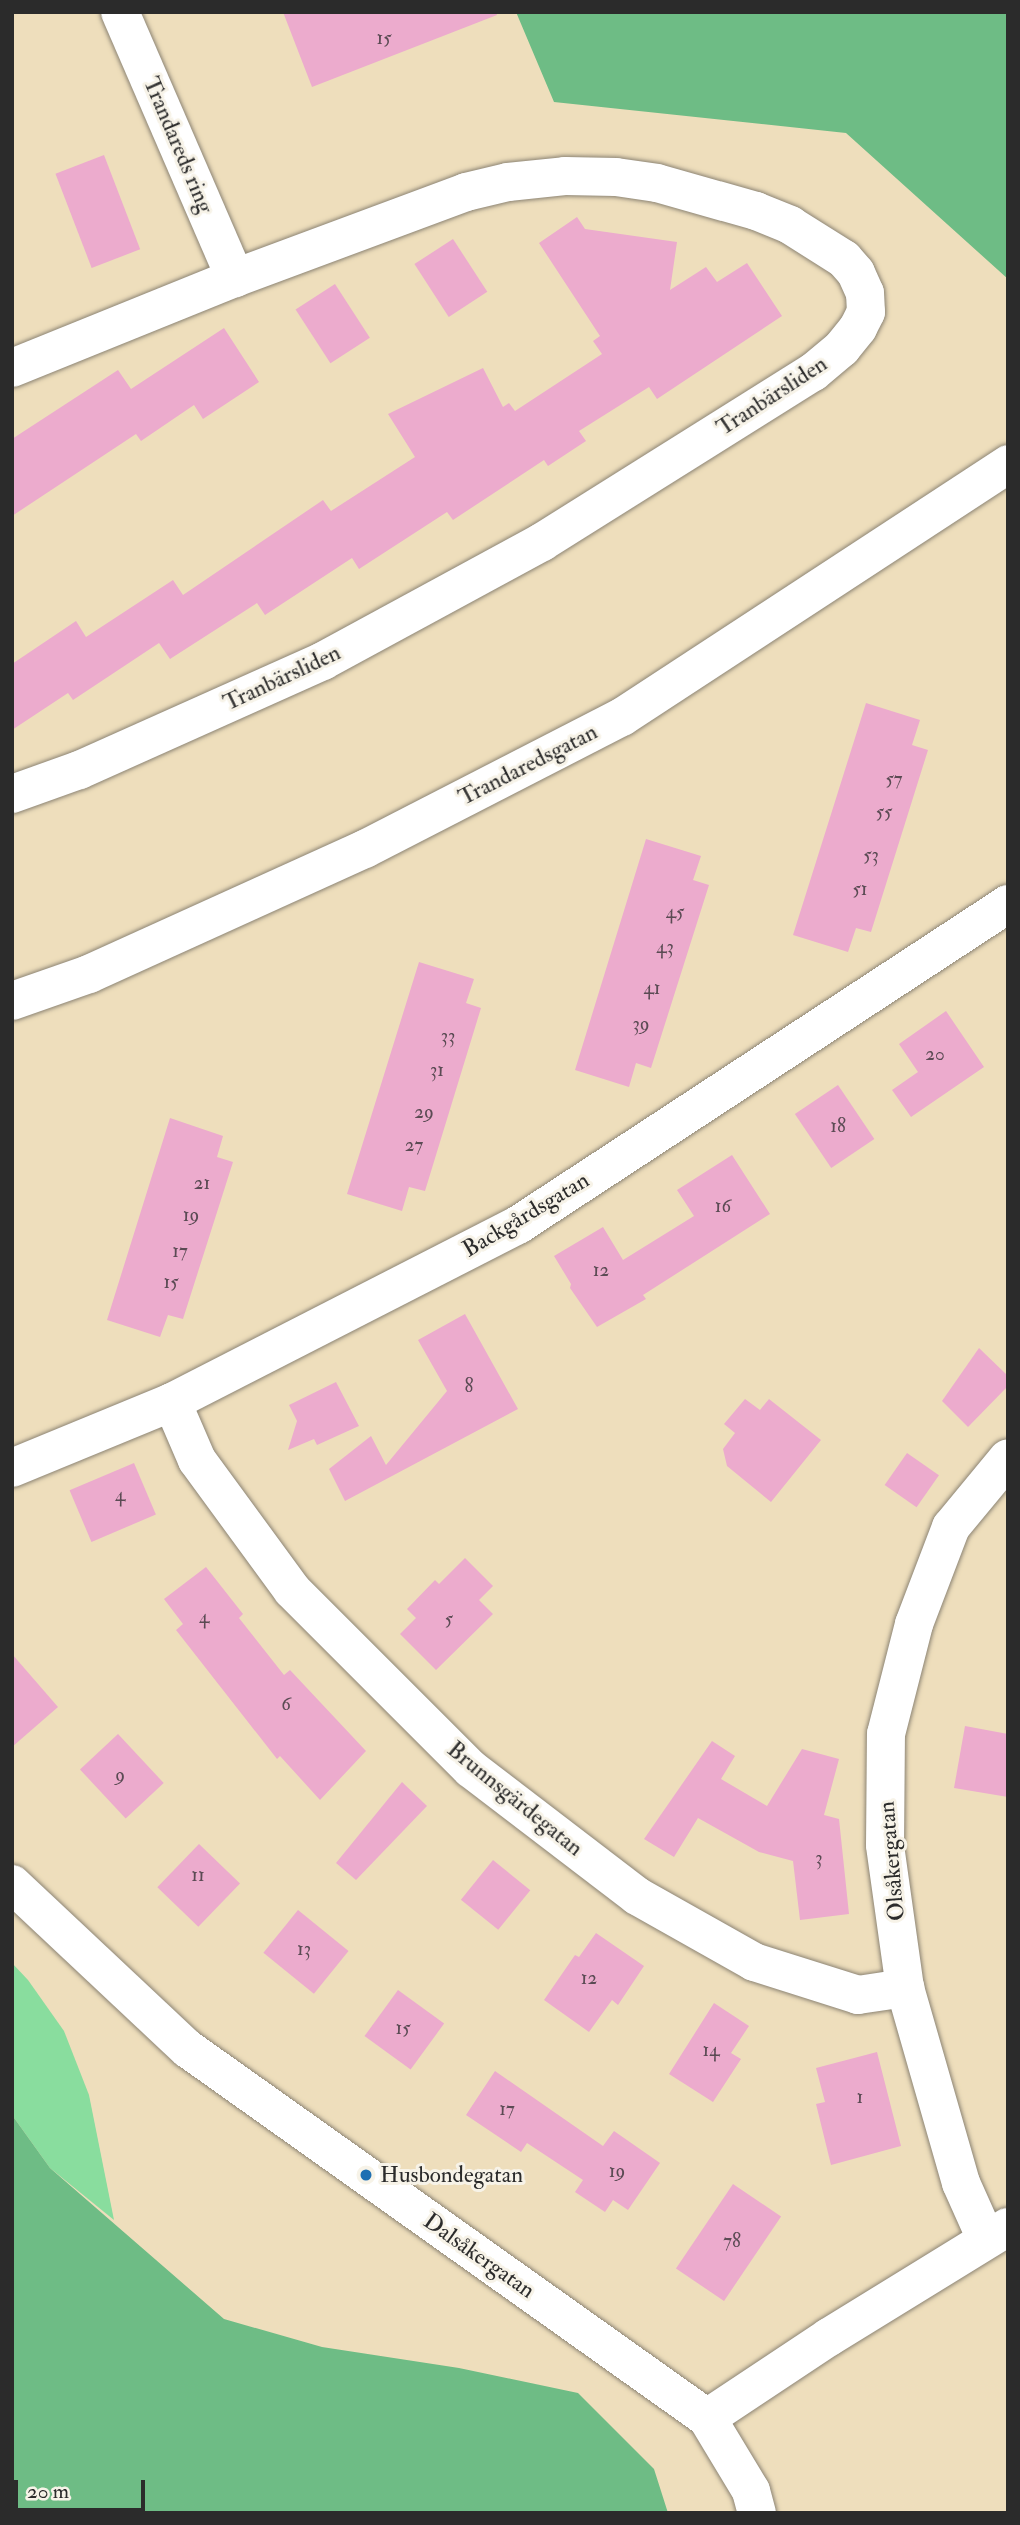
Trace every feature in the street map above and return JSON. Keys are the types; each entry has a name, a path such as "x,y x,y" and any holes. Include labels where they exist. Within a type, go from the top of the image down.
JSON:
{"street":[{"name":"Trandareds ring","path":"120,12 235,278"},
{"name":"Tranbärsliden","path":"12,368 235,278 466,192 508,181 553,177 616,177 657,183 716,197 790,225 844,259 856,272 865,293 866,312 858,328 842,348 813,372 542,542 323,661 79,770 12,794"},
{"name":"Trandaredsgatan","path":"12,1001 89,974 365,849 622,717 1008,464"},
{"name":"Backgårdsgatan","path":"12,1468 172,1402 518,1224 1008,904"},
{"name":"Brunnsgärdegatan","path":"172,1402 197,1460 292,1590 471,1769 637,1896 754,1962 858,1994 905,1988"},
{"name":"Olsåkergatan","path":"997,2233 961,2183 905,1988 886,1845 886,1734 914,1625 951,1527 1008,1458"},
{"name":"Dalsåkergatan","path":"12,1884 188,2049 707,2418 751,2491 757,2513"},
{"path":"707,2418 829,2337 997,2233"}],"green space":[{"path":"516,12 1008,12 1008,279 846,133 554,102"},
{"path":"12,1963 28,1980 64,2031 89,2095 114,2220 50,2168 12,2115"},
{"path":"12,2115 50,2168 224,2319 322,2347 459,2368 578,2393 654,2469 668,2513 12,2513"}],"building":[{"path":"283,12 496,12 497,15 312,87"},
{"path":"104,155 140,249 92,268 55,174"},
{"path":"577,217 585,229 677,242 670,290 706,267 717,282 747,263 782,316 657,399 649,387 579,431 586,441 548,466 544,460 453,520 447,512 359,569 352,558 265,615 257,603 170,659 159,643 73,700 68,693 12,730 12,664 76,621 86,637 173,580 183,595 323,500 331,511 415,457 388,414 483,368 503,407 509,403 515,411 602,354 593,341 600,336 539,243"},
{"path":"453,239 487,292 449,317 414,264"},
{"path":"335,284 370,338 330,363 296,310"},
{"path":"224,328 259,382 203,419 194,405 141,441 136,434 12,516 12,439 118,370 131,389"},
{"path":"866,703 920,720 912,745 928,750 871,932 856,928 848,952 793,935"},
{"path":"646,839 701,856 693,880 709,885 651,1068 636,1063 629,1087 575,1070"},
{"path":"419,962 474,979 466,1003 481,1008 425,1191 409,1187 402,1211 347,1194"},
{"path":"946,1011 984,1067 911,1117 892,1090 918,1072 899,1044"},
{"path":"838,1085 874,1139 831,1168 795,1114"},
{"path":"170,1118 223,1136 217,1157 233,1162 183,1319 168,1315 160,1337 107,1320"},
{"path":"732,1155 770,1214 643,1295 646,1299 597,1327 570,1288 571,1284 554,1256 603,1227 623,1260 694,1216 677,1190"},
{"path":"465,1314 518,1409 345,1501 329,1469 371,1436 386,1465 447,1391 418,1340"},
{"path":"979,1348 1008,1376 1008,1386 968,1427 942,1401"},
{"path":"336,1382 359,1426 317,1445 314,1439 288,1450 297,1421 289,1405"},
{"path":"745,1399 760,1410 769,1399 821,1440 771,1502 727,1466 723,1449 735,1433 724,1424"},
{"path":"907,1453 939,1475 917,1507 885,1485"},
{"path":"134,1463 156,1515 91,1542 70,1490"},
{"path":"465,1558 493,1586 479,1600 493,1614 436,1670 400,1634 416,1618 407,1609 435,1580 439,1584"},
{"path":"206,1567 243,1614 239,1618 284,1675 290,1670 366,1751 320,1800 280,1756 277,1759 176,1630 183,1624 164,1599"},
{"path":"12,1654 58,1707 12,1747"},
{"path":"965,1726 1008,1734 1008,1797 954,1788"},
{"path":"118,1734 164,1783 126,1818 80,1769"},
{"path":"712,1741 735,1756 721,1779 767,1806 802,1749 839,1759 824,1815 839,1819 849,1914 800,1920 793,1861 759,1852 698,1818 674,1857 644,1839"},
{"path":"402,1782 427,1806 356,1880 336,1863"},
{"path":"199,1844 240,1884 198,1927 157,1887"},
{"path":"493,1860 530,1890 498,1930 461,1900"},
{"path":"298,1910 349,1951 314,1994 263,1953"},
{"path":"596,1933 644,1966 618,2005 612,2000 589,2032 544,2000 575,1955 579,1957"},
{"path":"398,1990 444,2024 411,2070 364,2036"},
{"path":"714,2003 749,2026 731,2053 741,2059 713,2102 669,2074"},
{"path":"877,2052 901,2146 831,2165 816,2104 825,2102 816,2068"},
{"path":"495,2071 603,2146 614,2131 660,2163 628,2210 613,2200 605,2212 575,2192 583,2180 527,2143 521,2152 466,2115"},
{"path":"733,2184 781,2216 724,2301 676,2269"}],"place":[{"name":"Husbondegatan","path":"366,2175"}]}
